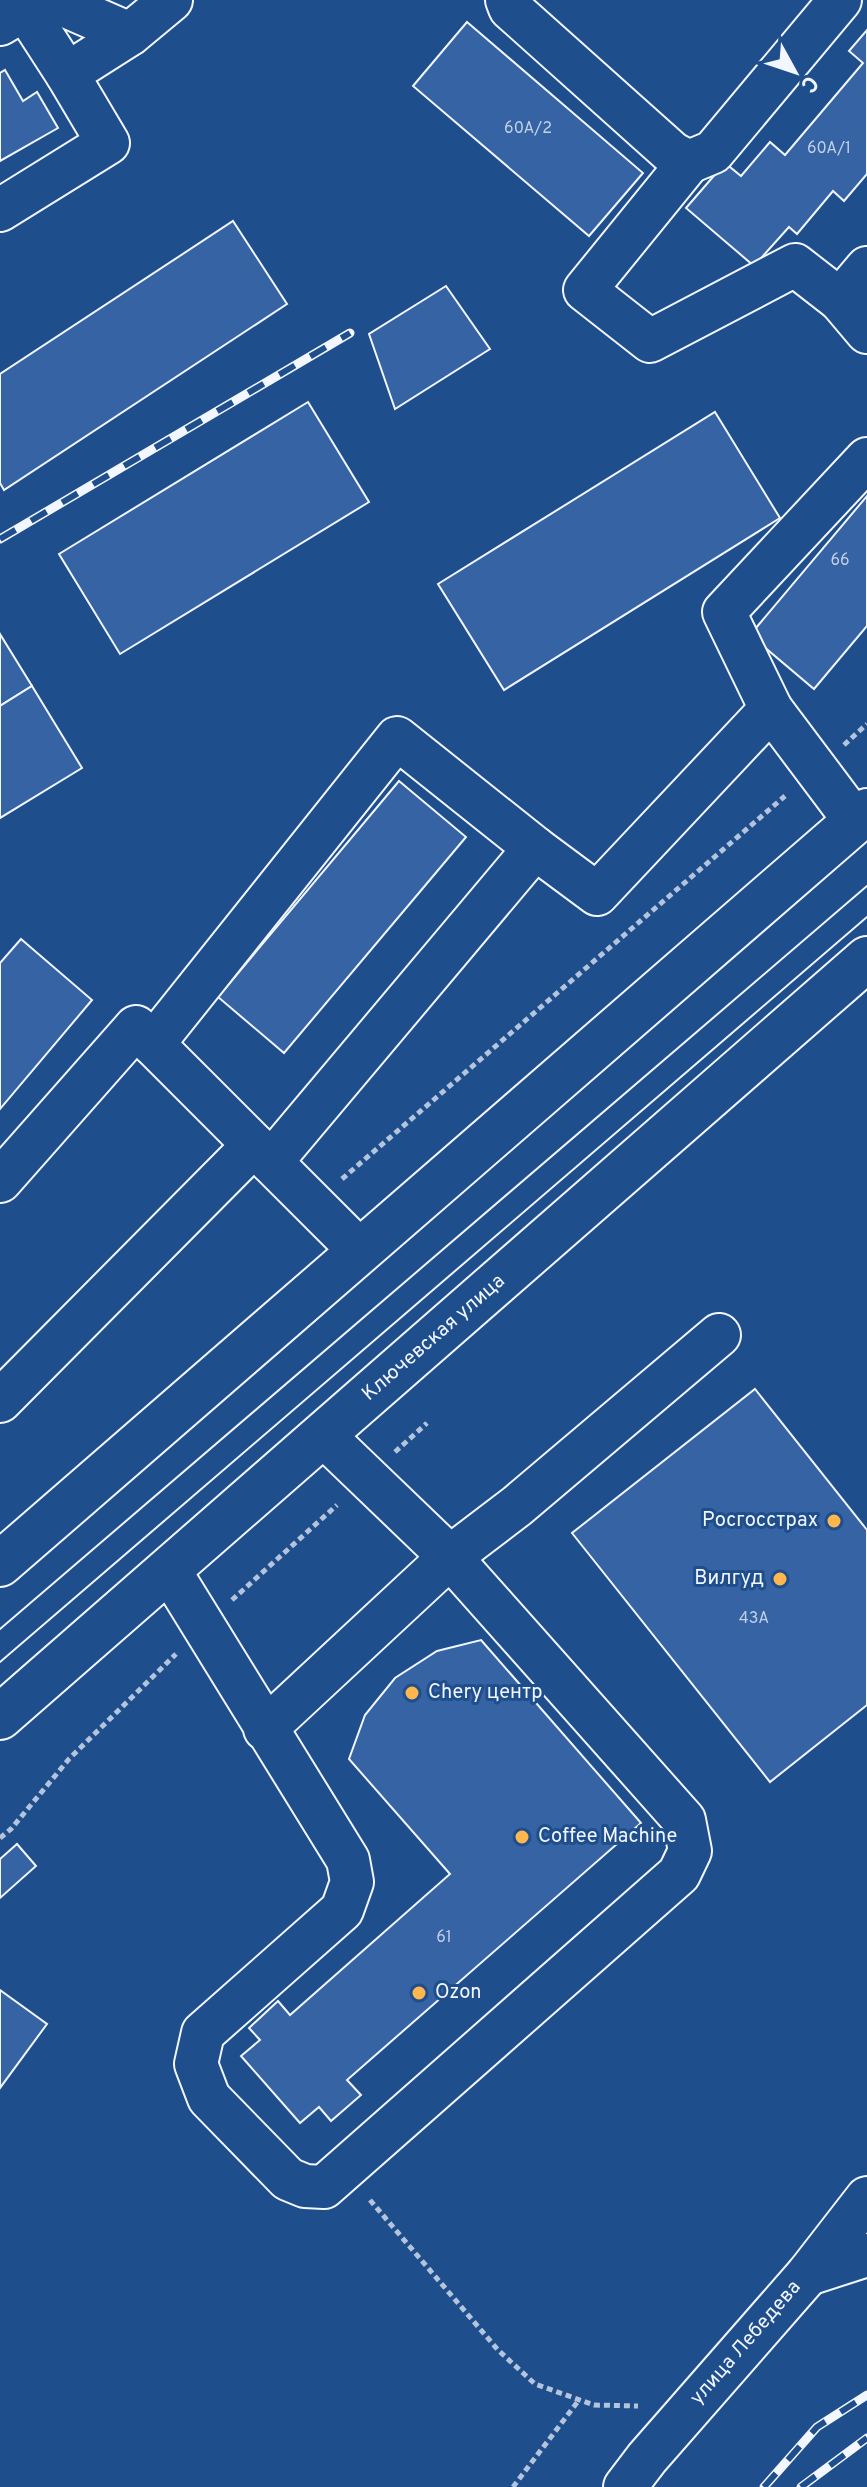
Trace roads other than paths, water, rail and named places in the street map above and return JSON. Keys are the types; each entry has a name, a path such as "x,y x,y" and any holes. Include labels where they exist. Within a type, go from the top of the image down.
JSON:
{"main road":[{"path":"0,1564 861,816"},
{"name":"Ключевская улица","path":"0,1717 867,959"}],"street":[{"path":"52,0 130,34"},
{"path":"67,74 130,34 171,0"},
{"path":"507,0 510,8 672,153 689,162"},
{"path":"840,0 713,152 689,162 585,290 650,341 795,265 840,300 867,332"},
{"path":"0,24 25,9 108,143 0,210"},
{"path":"840,300 867,268"},
{"path":"861,816 816,769 771,709 724,612 867,459"},
{"path":"153,1044 397,738 597,894 771,709"},
{"path":"0,1401 262,1154 535,848"},
{"path":"0,1181 136,1027 360,1251"},
{"path":"265,1729 450,1557 517,1506 719,1335"},
{"path":"169,1570 348,1860 352,1882 342,1910 203,2033 196,2064 209,2098 288,2179 305,2186 324,2187 679,1874 690,1851 684,1820 450,1557 323,1435"},
{"name":"улица Лебедева","path":"625,2487 808,2274 867,2198"},
{"path":"808,2274 867,2255"}],"tram line":[{"path":"0,1629 867,886"},
{"path":"0,1662 867,917"}],"railway":[{"path":"0,539 350,333"},
{"path":"764,2487 817,2427 867,2395"},
{"path":"801,2487 867,2438"}],"place":[{"name":"Росгосстрах","path":"834,1521"},
{"name":"Вилгуд","path":"780,1579"},
{"name":"Chery центр","path":"412,1693"},
{"name":"Coffee Machine","path":"522,1837"},
{"name":"Ozon","path":"419,1993"}]}
